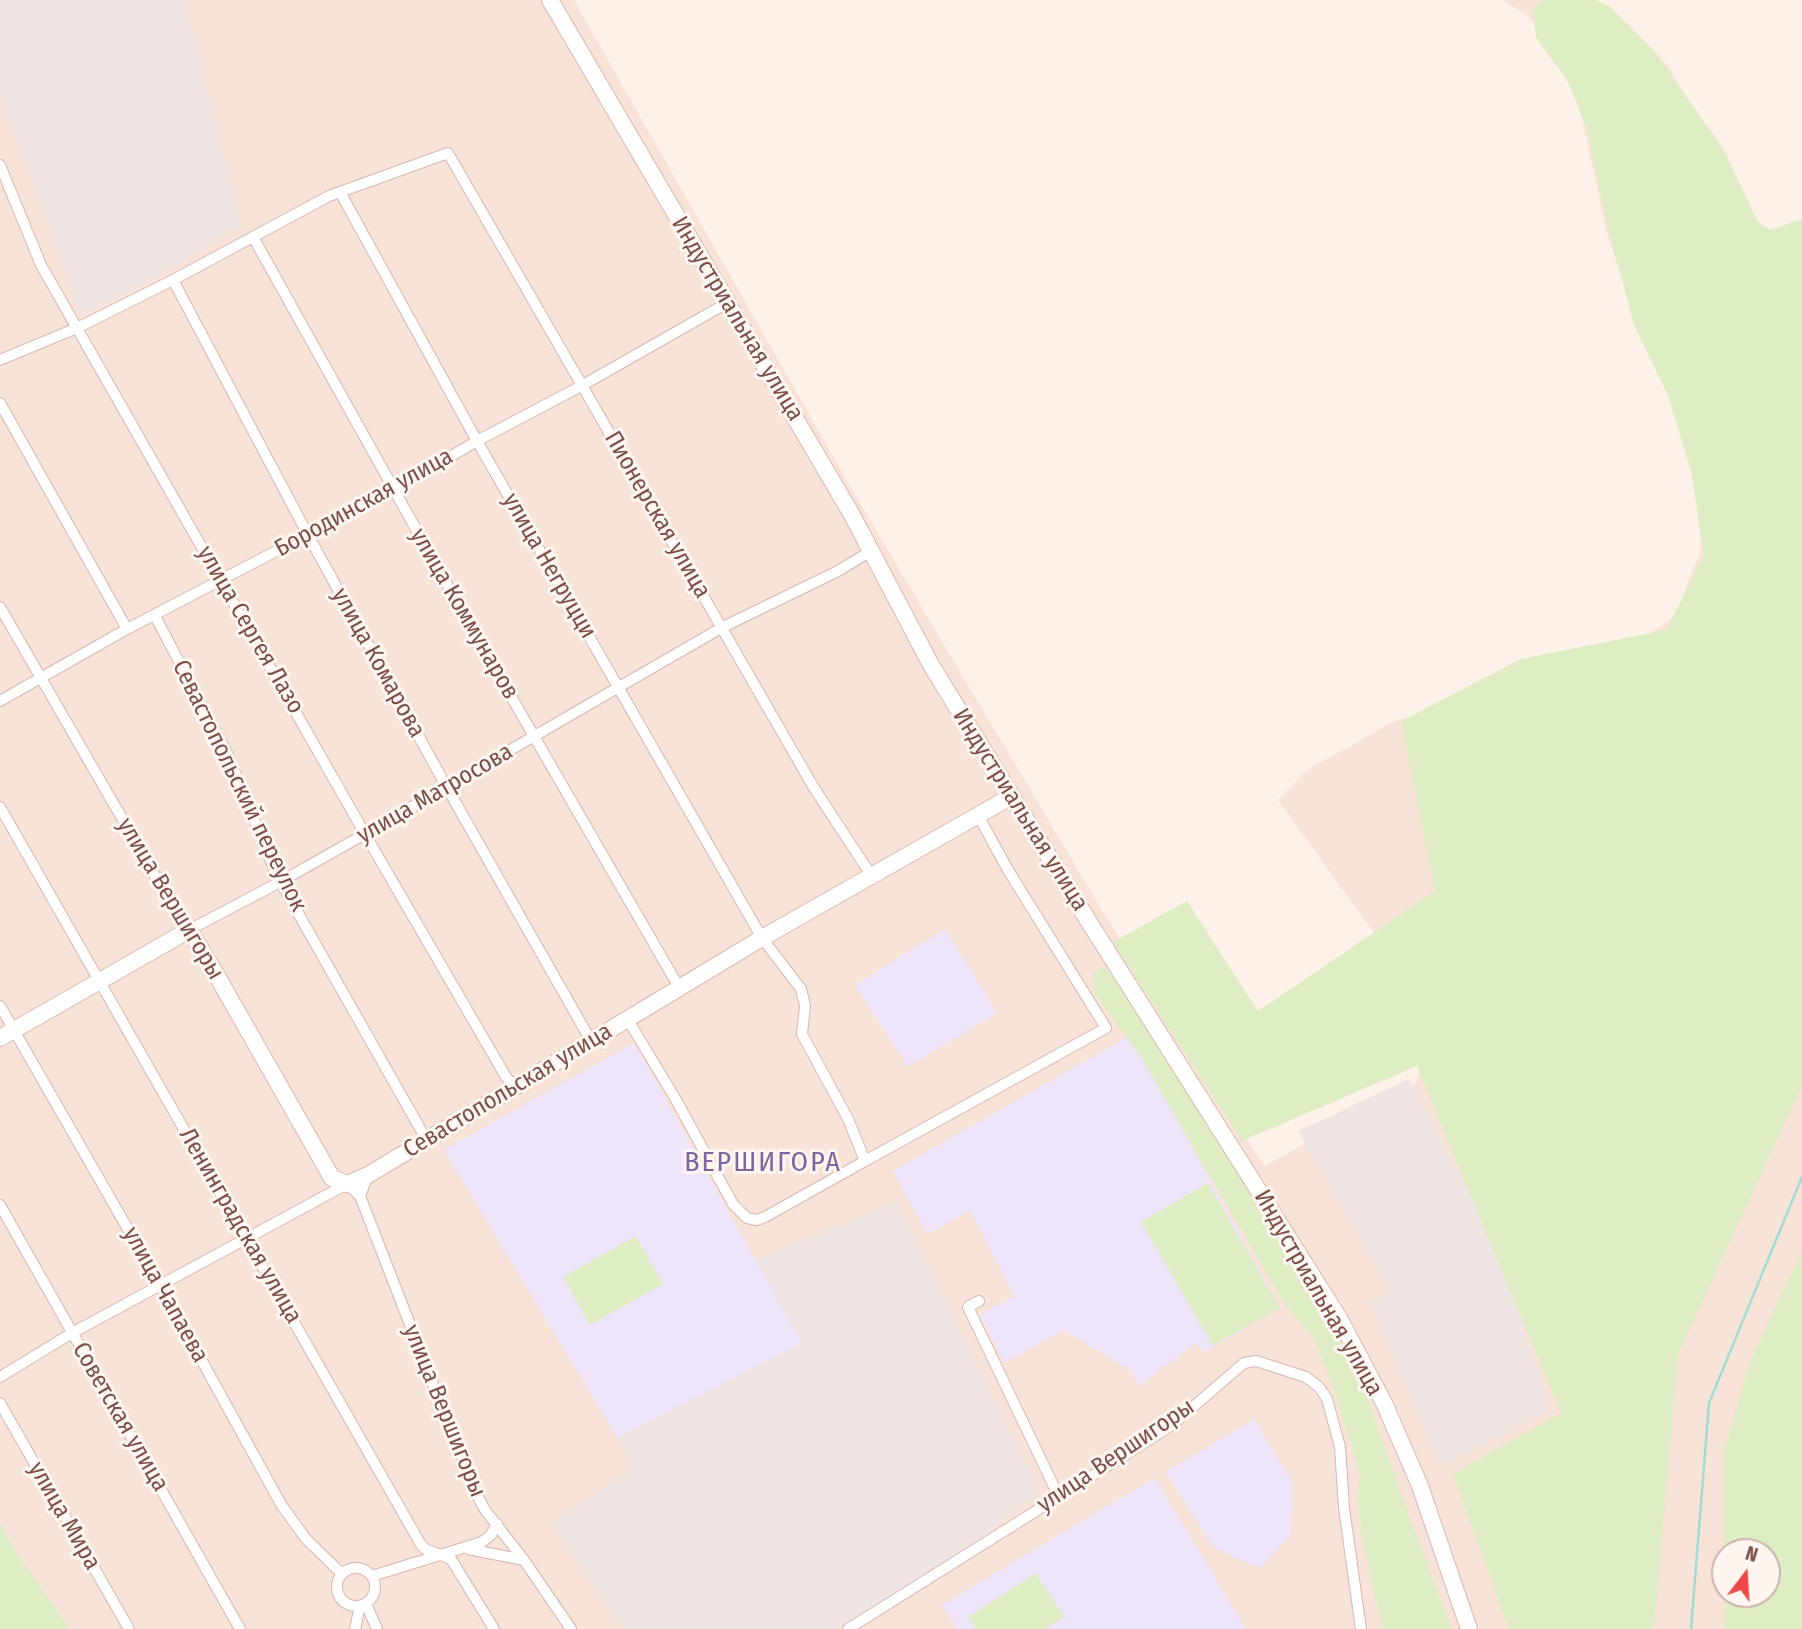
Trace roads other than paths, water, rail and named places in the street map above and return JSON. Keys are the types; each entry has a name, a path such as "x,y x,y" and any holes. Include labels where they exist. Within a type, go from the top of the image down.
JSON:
{"main road":[{"name":"Индустриальная улица","path":"550,0 871,551 931,665 1089,922 1339,1318 1385,1405 1420,1486 1469,1629"},
{"name":"Севастопольская улица","path":"346,1184 368,1175 762,938 1012,796"},
{"name":"улица Матросова","path":"7,1034 188,930"},
{"name":"улица Вершигоры","path":"188,930 332,1178 346,1184"}],"street":[{"name":"Пионерская улица","path":"340,192 448,153 814,788 871,875"},
{"name":"улица Сергея Лазо","path":"0,165 41,265 365,834 506,1077 515,1087"},
{"path":"0,360 77,328 340,192"},
{"name":"улица Негруцци","path":"340,192 477,441 620,686 762,938 801,989 805,1006 802,1034 848,1119 865,1161"},
{"name":"улица Коммунаров","path":"253,237 393,490 680,989"},
{"name":"улица Комарова","path":"173,280 308,535 591,1041"},
{"name":"Бородинская улица","path":"0,701 127,629 155,617 393,490 727,303"},
{"path":"0,402 127,629"},
{"name":"улица Матросова","path":"188,930 365,834 721,628 871,551"},
{"name":"улица Вершигоры","path":"0,607 188,930"},
{"name":"Севастопольский переулок","path":"155,617 226,751 280,882 426,1139"},
{"name":"Ленинградская улица","path":"0,807 419,1543 425,1549 450,1559 494,1629"},
{"path":"628,1020 676,1098 733,1204 747,1218 757,1220 1106,1028 1008,870 979,817"},
{"name":"улица Чапаева","path":"0,1006 7,1034 160,1285 282,1506 306,1539 342,1574"},
{"path":"346,1184 360,1196 368,1175"},
{"name":"Севастопольская улица","path":"0,1377 72,1333 346,1184"},
{"name":"улица Вершигоры","path":"360,1196 474,1489 485,1510 571,1629"},
{"name":"Советская улица","path":"0,1205 240,1629"},
{"path":"979,1301 968,1307 1058,1496"},
{"name":"улица Вершигоры","path":"848,1629 1172,1424 1244,1363 1256,1361 1306,1377 1319,1387 1327,1399 1340,1447 1344,1508 1361,1629"},
{"name":"улица Мира","path":"0,1402 129,1629"},
{"path":"372,1576 487,1539 497,1524"},
{"path":"465,1548 523,1560"},
{"path":"355,1629 363,1605 374,1595 376,1588 372,1576 358,1568 342,1574 337,1585 339,1597 348,1605 363,1605"},
{"path":"363,1605 377,1629"}],"waterway":[{"path":"1691,1629 1709,1403 1802,1177"}],"district":[{"name":"ВЕРШИГОРА","path":"763,1163"}]}
